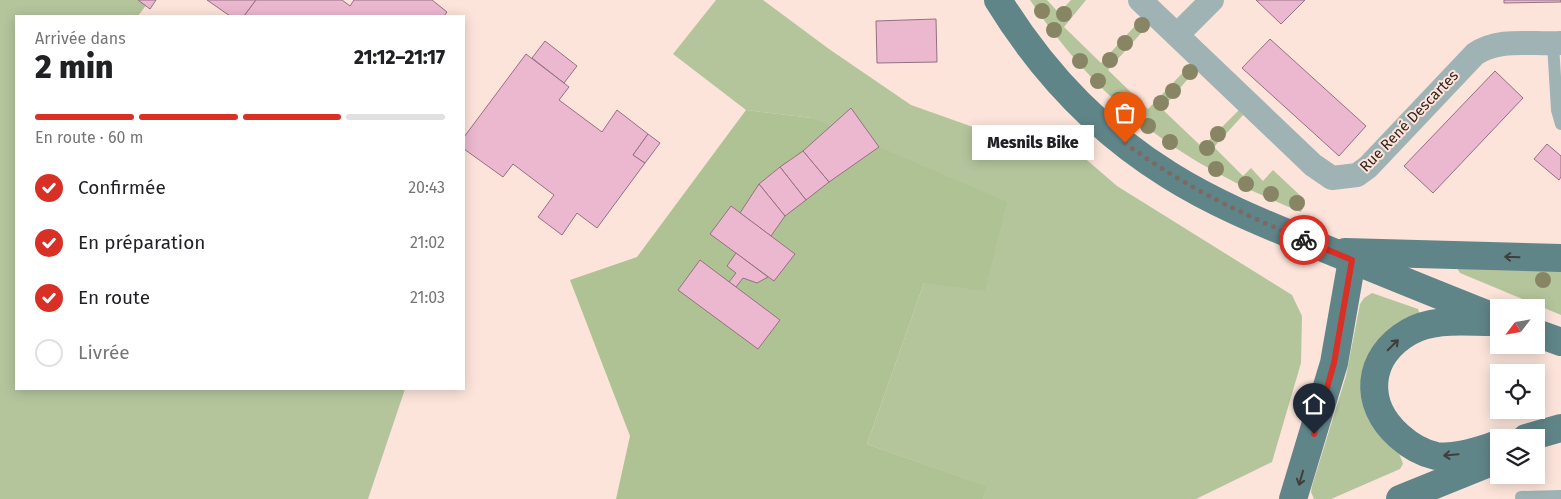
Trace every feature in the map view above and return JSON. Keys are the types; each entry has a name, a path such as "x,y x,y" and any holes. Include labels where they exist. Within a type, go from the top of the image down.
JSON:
{"main road":[{"path":"998,0 1025,41 1068,93 1114,135 1168,174 1208,198 1342,256 1490,316"},
{"path":"1342,256 1380,251 1561,258"},
{"path":"1293,499 1334,363 1342,256"},
{"path":"1490,321 1425,325 1398,340 1384,354 1376,371 1374,398 1381,415 1390,429 1420,451 1436,456 1453,456 1490,446"},
{"path":"1545,336 1561,342"},
{"path":"1545,433 1561,428"},
{"path":"1545,443 1561,438"},
{"path":"1400,499 1490,463"}],"street":[{"name":"Rue René Descartes","path":"1140,0 1178,34 1313,166 1332,178 1345,178 1357,175 1368,167 1475,54 1484,47 1496,43 1557,43"},
{"path":"1178,34 1212,0"}],"lane":[{"path":"1557,43 1557,110 1561,124"},
{"path":"1521,497 1561,496"}],"green space":[{"path":"0,0 150,0 139,15 15,15 15,390 405,390 368,499 0,499"},
{"path":"716,0 763,0 829,49 911,105 1066,160 1073,148 1117,186 1292,295 1302,316 1301,363 1272,462 1196,499 983,499 985,486 867,444 924,283 812,118 746,110 673,54"},
{"path":"1030,0 1047,0 1059,13 1071,0 1086,0 1064,27 1101,63 1144,16 1151,22 1108,70 1148,109 1194,61 1199,66 1162,109 1202,147 1240,109 1244,114 1214,147 1243,176 1251,168 1263,181 1273,170 1305,200 1301,212 1218,173 1182,152 1148,128 1116,102 1086,72"},
{"path":"746,110 812,118 1007,202 985,291 924,283 867,444 986,486 983,499 616,499 630,436 570,280 637,257"},
{"path":"1454,263 1561,269 1561,315 1545,308 1545,299 1523,299 1460,273"},
{"path":"1372,293 1418,309 1420,315 1362,398 1371,418 1400,456 1403,464 1400,469 1331,499 1314,499 1311,492 1312,486 1346,376 1360,304 1364,298"}],"building":[{"path":"138,0 156,0 150,9"},
{"path":"207,0 256,0 245,15 229,15"},
{"path":"256,0 342,0 350,6 354,0 432,0 447,12 445,15 245,15"},
{"path":"1256,0 1305,0 1281,24"},
{"path":"1504,0 1561,0 1561,2 1504,3"},
{"path":"936,19 937,62 877,63 876,21"},
{"path":"1270,39 1366,126 1339,156 1242,68"},
{"path":"545,41 577,66 564,83 532,58"},
{"path":"526,54 569,87 559,100 602,132 617,110 648,134 633,155 645,163 597,228 577,213 562,235 538,217 554,195 513,164 503,177 465,150 465,136"},
{"path":"1495,71 1523,98 1433,193 1404,166"},
{"path":"851,108 879,147 829,182 803,151"},
{"path":"648,134 660,143 645,163 633,155"},
{"path":"1547,144 1561,156 1561,177 1559,180 1534,159"},
{"path":"803,151 829,182 806,200 780,167"},
{"path":"780,167 806,200 785,216 759,184"},
{"path":"759,184 785,216 771,236 740,213"},
{"path":"731,206 795,254 774,281 710,234"},
{"path":"736,253 768,277 757,283 743,278 736,287 729,282 736,273 727,266"},
{"path":"700,260 780,320 758,349 678,290"}],"way so far":[{"path":"1125,143 1148,161 1208,198 1249,218 1304,240"}],"place":[{"name":"Mesnils Bike","path":"1125,143"}],"route":[{"path":"1304,240 1352,260 1334,363 1314,434"}]}
